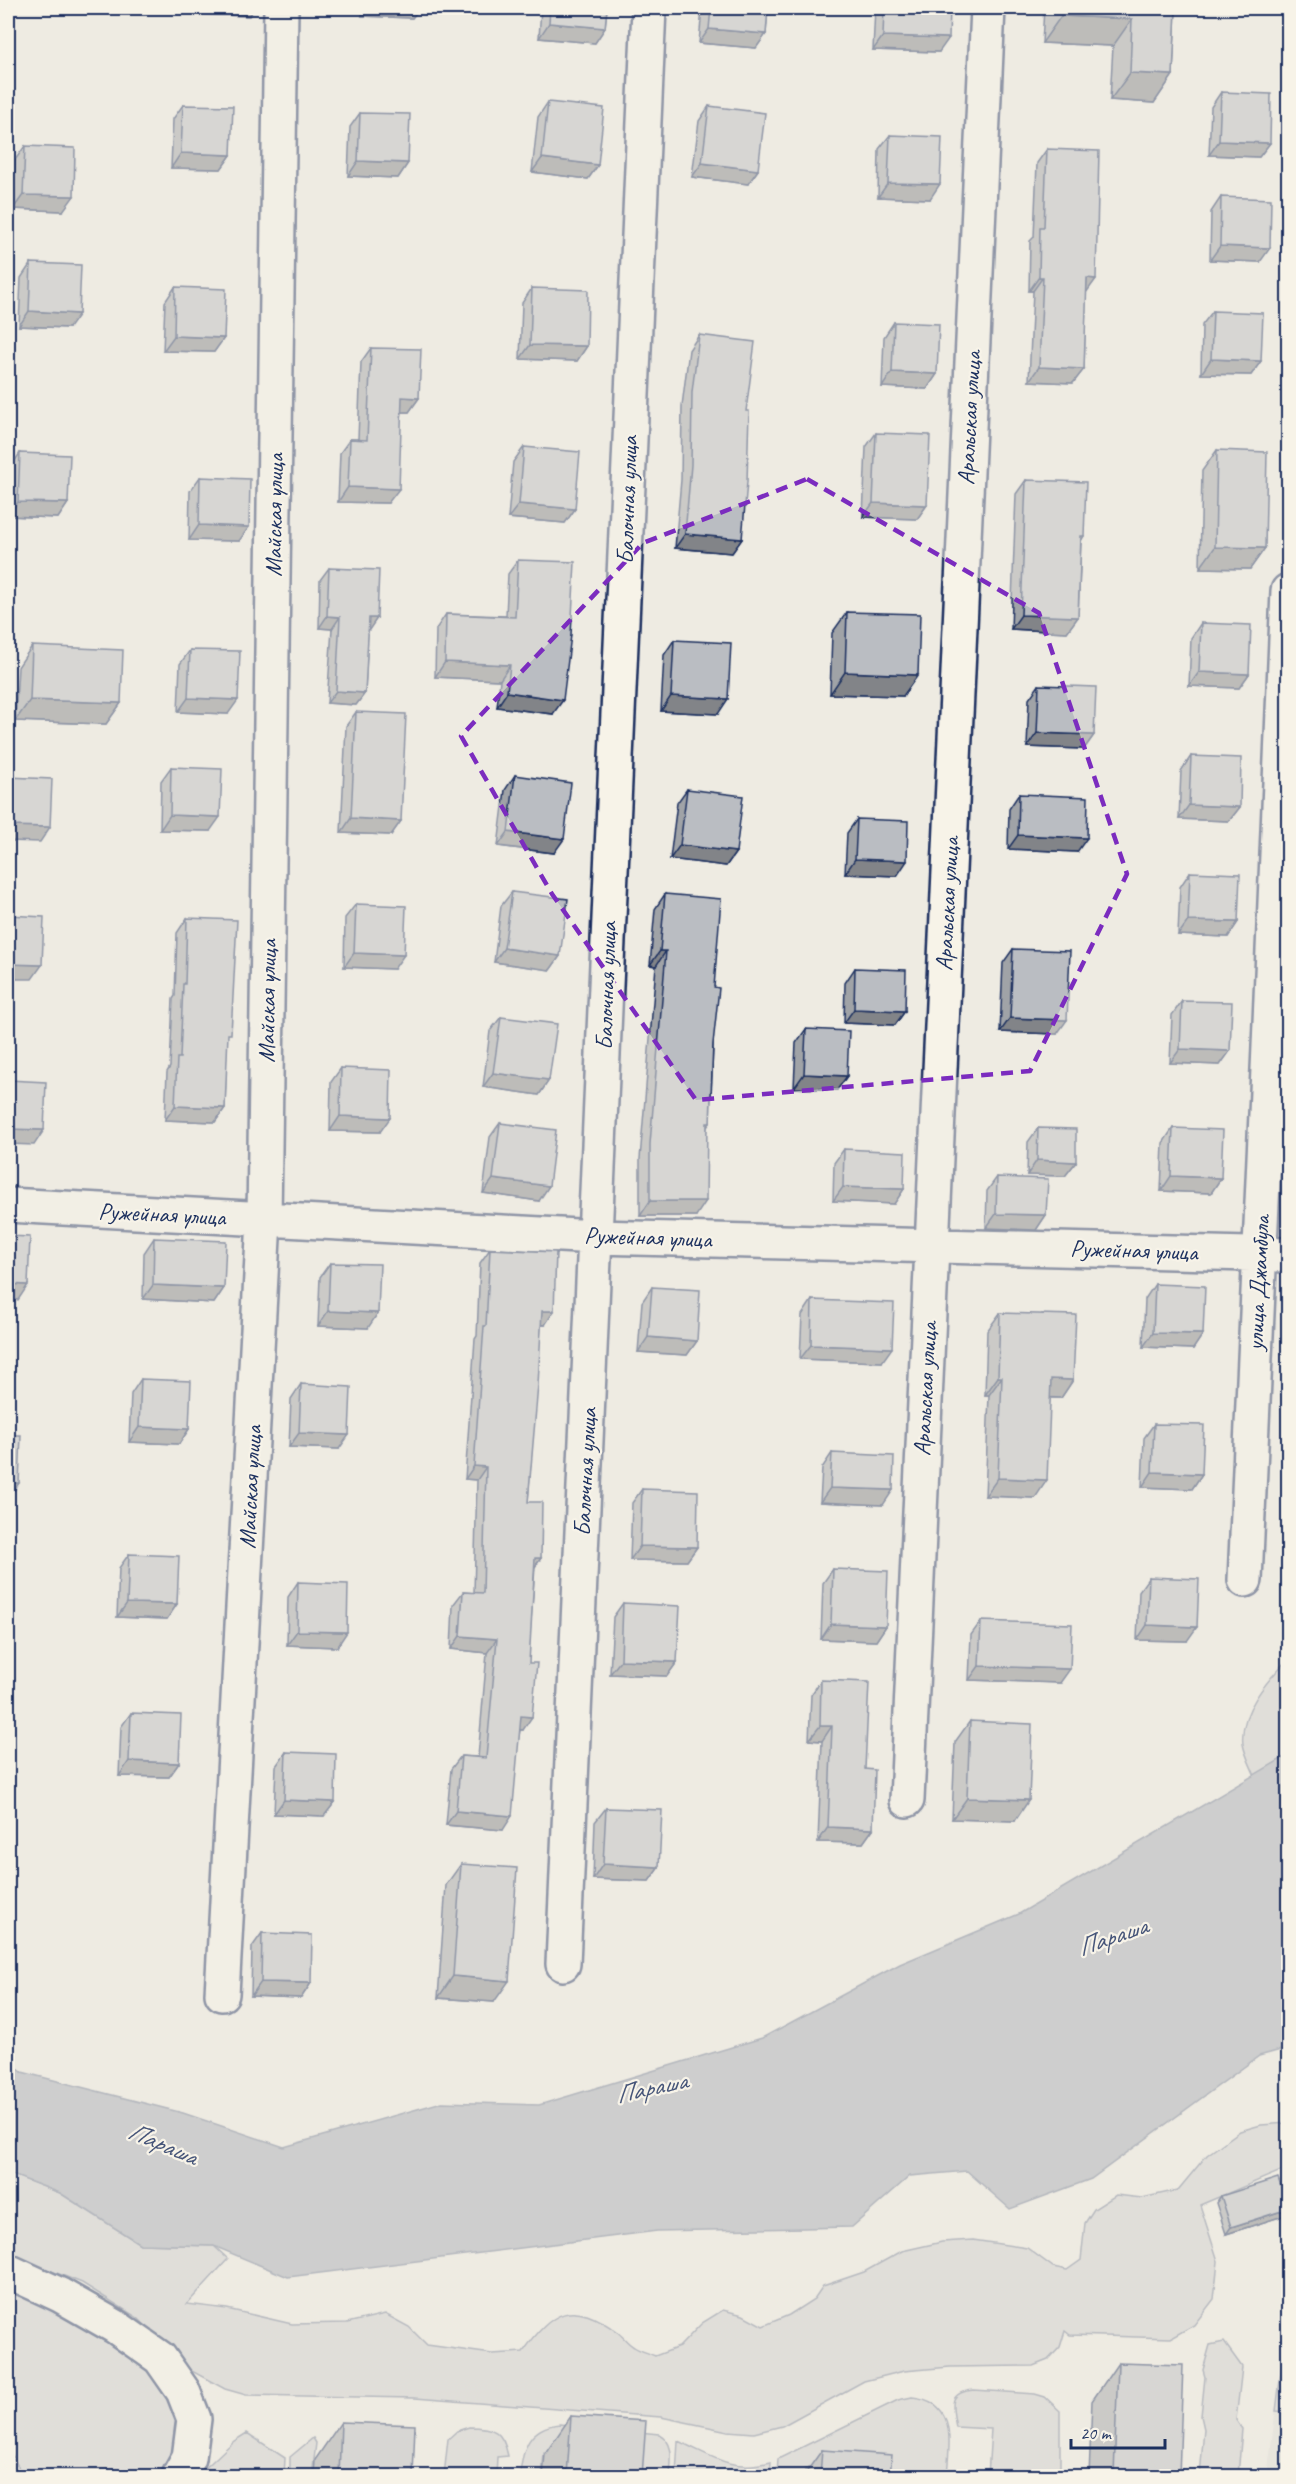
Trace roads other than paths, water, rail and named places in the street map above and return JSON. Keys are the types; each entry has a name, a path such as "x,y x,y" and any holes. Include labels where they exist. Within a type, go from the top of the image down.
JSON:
{"street":[{"name":"Майская улица","path":"222,1994 264,1220 281,8"},
{"name":"Балочная улица","path":"563,1964 649,8"},
{"name":"Аральская улица","path":"907,1800 988,8"},
{"name":"улица Джамбула","path":"1245,1580 1274,1255 1288,591"},
{"name":"Ружейная улица","path":"8,1205 596,1236 1274,1255"},
{"path":"8,2271 60,2295 160,2358 183,2391 194,2419 189,2458 179,2476"}],"water":[{"name":"Параша","path":"1288,1755 1288,2048 1259,2056 1091,2179 1010,2209 967,2171 910,2176 852,2227 657,2231 288,2277 214,2246 140,2244 60,2193 10,2174 8,2171 8,2061 22,2072 183,2113 284,2147 442,2102 539,2105 762,2038 900,1964 1019,1914"}]}
